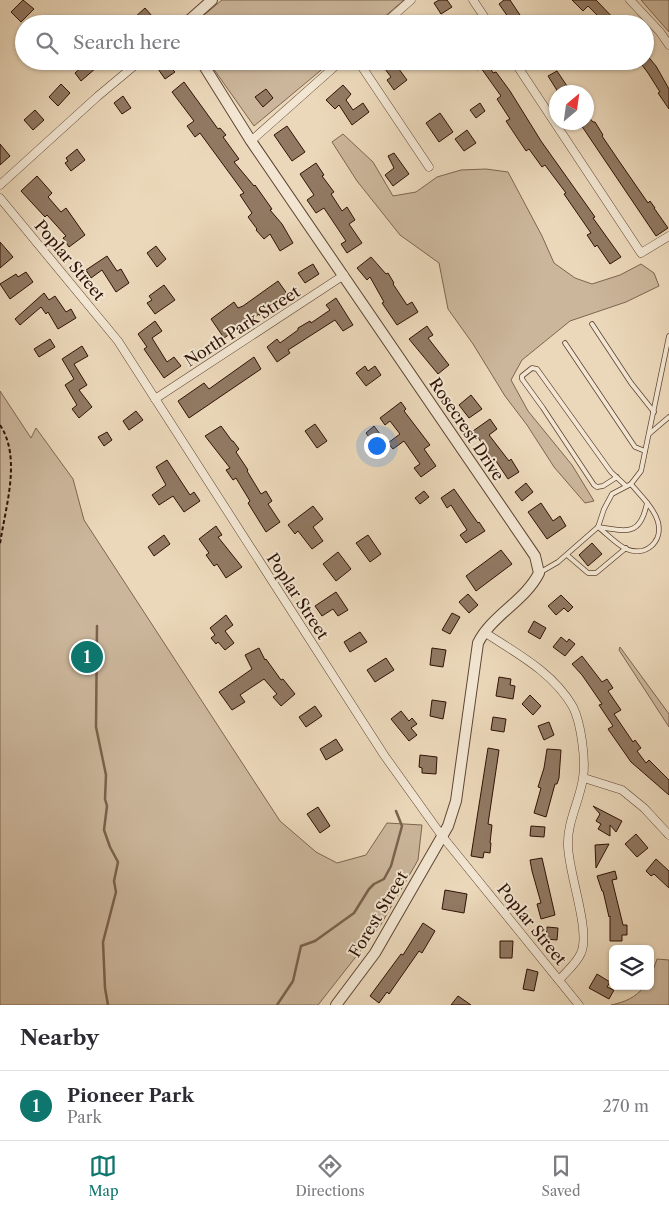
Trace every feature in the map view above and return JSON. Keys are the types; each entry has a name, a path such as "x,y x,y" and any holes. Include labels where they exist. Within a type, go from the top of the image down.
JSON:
{"street":[{"path":"195,15 212,0"},
{"path":"394,15 411,0"},
{"path":"473,0 483,15"},
{"path":"630,0 644,15"},
{"path":"654,26 669,45"},
{"path":"0,185 129,70"},
{"name":"Rosecrest Drive","path":"207,70 251,141 535,556 539,573"},
{"path":"251,141 331,70"},
{"path":"364,70 429,167"},
{"path":"520,70 641,253 669,236"},
{"name":"Poplar Street","path":"0,198 118,341 384,755 442,836 579,1005"},
{"name":"North Park Street","path":"156,399 344,275"},
{"path":"442,836 448,826 456,800 478,643 484,632 534,583 539,573"},
{"path":"484,632 536,666 559,686 574,709 582,740 584,778 572,817 568,843 570,868 584,930 581,953 559,980"},
{"path":"584,778 622,790 644,808 669,835"},
{"name":"Forest Street","path":"336,1005 375,953 442,836"}],"lane":[{"path":"592,324 631,383 654,412"},
{"path":"539,573 567,555 598,527 604,509 612,494 631,484 641,471 669,336"},
{"path":"565,344 635,447 645,451"},
{"path":"617,478 603,486 597,487 594,485 544,408 522,380 522,376 526,372 532,368 537,370 584,436 617,478 626,486"},
{"path":"649,434 669,417"},
{"path":"598,527 626,548 637,551 647,550 657,540 658,520 631,484"},
{"path":"598,527 629,531 642,521 647,503"},
{"path":"567,555 588,573 596,572 626,548"}],"path":[{"path":"0,425 9,442 11,455 11,476 0,544"}],"shaded area":[{"path":"222,0 404,0 386,15 204,15"},
{"path":"641,0 669,0 669,32"},
{"path":"214,70 321,70 254,126"},
{"path":"343,134 373,162 393,196 416,192 437,177 461,170 486,169 508,172 554,263 575,278 592,284 620,275 641,264 654,273 659,286 626,302 570,321 522,360 511,380 528,411 572,465 594,501 585,503 554,467 448,309 439,263 400,235 357,181 332,142"},
{"path":"0,391 31,438 36,428 73,479 84,520 280,821 316,852 337,863 366,855 387,823 422,825 418,860 380,926 318,1005 0,1005"},
{"path":"620,647 669,714 669,727 619,650"},
{"path":"657,959 669,960 669,1005 611,1005 630,999 641,990 654,990 654,968"}],"building":[{"path":"23,0 34,9 28,15 15,16 11,12"},
{"path":"439,0 447,0 452,7 441,14 434,3"},
{"path":"504,0 510,0 520,15 507,15 499,4"},
{"path":"572,0 596,0 610,15 597,15 588,6 583,11"},
{"path":"145,8 151,15 137,15"},
{"path":"654,64 669,89 669,109 658,93 660,92 646,70 654,70"},
{"path":"78,70 94,70 81,81 75,73"},
{"path":"159,70 173,70 175,72 165,79"},
{"path":"386,70 400,70 407,80 394,90 387,80 391,77"},
{"path":"482,70 496,72 621,257 610,264 597,245 595,247 587,235 591,233 564,194 566,193 545,165 542,167 529,149 526,151 506,121 510,119 497,99 501,96"},
{"path":"557,71 566,85 554,85 548,76"},
{"path":"184,82 218,129 220,128 226,135 223,137 239,159 234,162 255,185 293,243 280,251 270,234 264,239 256,230 248,217 252,213 240,195 244,193 200,133 195,137 187,126 194,121 172,92"},
{"path":"61,84 70,93 58,106 49,97"},
{"path":"343,85 351,94 346,100 353,110 363,103 369,112 352,125 339,105 335,109 326,100"},
{"path":"266,89 273,98 263,107 255,97"},
{"path":"123,96 131,108 122,114 114,103"},
{"path":"480,103 485,111 476,118 470,110"},
{"path":"35,110 44,120 33,130 24,120"},
{"path":"440,113 453,132 439,142 426,123"},
{"path":"594,122 648,203 650,201 668,228 656,236 584,130 594,130"},
{"path":"287,126 305,152 292,161 274,135"},
{"path":"467,130 476,143 464,151 455,139"},
{"path":"0,144 10,156 0,165"},
{"path":"77,149 85,160 71,171 65,163 68,161 66,158"},
{"path":"394,153 409,174 393,186 385,175 394,168 388,156"},
{"path":"316,163 324,175 322,176 334,192 331,194 342,211 347,207 355,220 349,224 362,243 347,253 341,244 346,241 324,208 316,213 307,200 314,195 300,174"},
{"path":"37,176 52,193 48,197 61,212 66,208 85,235 69,247 63,238 66,236 21,191"},
{"path":"0,242 13,257 0,268"},
{"path":"156,246 166,259 157,267 147,253"},
{"path":"107,256 117,271 121,269 129,283 116,292 102,270 91,278 86,270"},
{"path":"371,257 386,274 388,273 407,305 412,302 418,312 397,325 382,303 384,302 370,277 367,280 357,268"},
{"path":"313,264 319,274 305,283 298,273"},
{"path":"26,272 33,282 10,299 0,284 16,274 18,277"},
{"path":"278,281 288,295 260,316 259,314 224,338 211,319 234,302 238,308 243,306"},
{"path":"164,285 175,300 155,314 147,303 152,300 149,296"},
{"path":"44,293 49,300 55,296 66,312 71,309 76,318 58,329 48,312 46,314 41,307 20,325 15,319"},
{"path":"336,298 353,325 343,331 335,320 288,350 290,353 277,362 267,347 277,339 280,343 298,330 298,328 310,321 311,323 330,310 326,305"},
{"path":"155,321 162,331 152,338 167,362 174,357 181,366 164,378 144,349 147,347 138,334"},
{"path":"427,326 433,335 428,338 449,365 438,374 409,339"},
{"path":"50,339 55,347 39,357 34,349"},
{"path":"82,346 88,356 74,364 87,385 79,390 92,407 79,418 72,409 77,405 65,385 74,379 62,359"},
{"path":"254,357 261,369 189,418 178,401 204,383 209,389"},
{"path":"365,366 368,371 375,366 381,375 366,386 356,373"},
{"path":"471,395 482,409 469,418 459,405"},
{"path":"401,402 406,409 404,411 430,445 424,449 436,466 421,477 414,468 420,464 404,441 393,449 388,443 400,434 390,421 385,425 380,418"},
{"path":"136,411 143,420 129,430 123,421"},
{"path":"490,419 497,429 489,435 509,461 511,459 519,472 508,479 496,461 493,463 485,451 487,450 473,431"},
{"path":"315,424 327,441 317,448 305,431"},
{"path":"221,426 239,449 236,452 261,494 266,491 272,501 268,504 280,522 266,532 248,503 250,501 236,478 233,480 226,470 230,468 205,436"},
{"path":"374,426 380,434 371,440 366,433"},
{"path":"107,432 112,440 104,446 98,437"},
{"path":"167,460 190,495 194,492 200,501 184,512 173,496 159,505 152,495 166,485 156,467"},
{"path":"526,483 533,492 522,501 515,492"},
{"path":"454,489 485,531 466,543 460,535 467,530 451,505 447,508 441,498"},
{"path":"424,491 429,497 420,504 415,498"},
{"path":"541,503 553,521 560,516 566,526 547,539 528,512"},
{"path":"313,506 323,519 313,527 323,541 312,549 298,531 295,534 288,525"},
{"path":"216,526 222,535 218,537 242,567 226,578 217,564 214,566 206,555 209,553 199,539"},
{"path":"164,535 170,544 154,556 148,547"},
{"path":"368,535 381,554 370,562 356,543"},
{"path":"592,543 602,554 588,566 579,555"},
{"path":"501,550 512,564 476,591 466,576"},
{"path":"338,552 351,569 336,581 323,564"},
{"path":"336,592 348,610 338,616 333,609 322,616 315,606"},
{"path":"468,594 478,605 469,613 459,602"},
{"path":"561,595 573,607 568,612 564,608 556,615 548,606"},
{"path":"452,613 460,617 450,634 442,630"},
{"path":"226,615 233,625 225,631 234,643 225,650 218,642 216,644 211,638 215,635 210,628"},
{"path":"534,621 546,628 540,639 528,632"},
{"path":"360,632 367,642 350,652 344,642"},
{"path":"561,637 567,642 569,639 575,644 565,656 553,647"},
{"path":"259,648 265,660 295,694 281,706 273,697 277,694 264,679 240,695 245,702 232,710 219,692 252,669 245,655"},
{"path":"432,648 446,650 443,667 430,665"},
{"path":"582,656 602,682 607,679 613,688 608,691 621,710 614,714 633,742 635,740 641,748 637,751 646,763 649,760 669,780 669,795 631,762 608,729 613,726 599,705 602,704 572,664"},
{"path":"386,658 394,670 375,682 367,670"},
{"path":"499,677 511,679 510,685 515,686 513,699 496,696"},
{"path":"530,695 541,706 533,715 522,704"},
{"path":"432,700 446,702 443,719 430,716"},
{"path":"315,706 322,716 306,727 299,717"},
{"path":"401,711 409,721 412,718 417,724 411,728 417,735 409,741 391,719"},
{"path":"493,717 506,719 504,732 491,730"},
{"path":"549,722 554,735 544,740 538,726"},
{"path":"336,739 343,750 326,760 320,749"},
{"path":"488,748 499,750 488,824 492,825 490,853 484,852 483,858 471,856"},
{"path":"547,749 561,750 559,778 557,784 555,784 546,817 534,813 541,788 538,787"},
{"path":"420,755 437,757 436,774 422,773 422,768 419,767"},
{"path":"593,806 622,821 616,832 610,825 610,836 598,829 601,824 596,821 600,814"},
{"path":"318,807 330,826 320,833 307,814"},
{"path":"531,826 545,827 544,837 530,836"},
{"path":"636,834 648,848 637,857 625,844"},
{"path":"609,844 596,868 595,845"},
{"path":"542,858 555,915 541,919 537,904 541,903 530,860"},
{"path":"656,859 669,871 669,888 654,874 651,876 646,871"},
{"path":"615,871 617,879 612,880 623,925 627,925 627,935 622,935 622,941 610,941 610,916 597,876"},
{"path":"445,890 467,894 464,913 442,909"},
{"path":"423,923 435,931 422,953 419,951 389,994 387,992 379,1003 370,996 401,954 403,955"},
{"path":"547,927 558,928 557,940 546,939"},
{"path":"500,941 513,941 512,958 500,958"},
{"path":"527,969 538,972 534,991 523,989"},
{"path":"597,974 609,981 607,987 609,990 614,990 609,999 589,988"},
{"path":"458,996 471,1005 451,1005"}],"waterway":[{"path":"97,626 96,727 106,775 105,799 107,806 104,830 118,862 114,881 116,892 103,942 105,988 108,1005"},
{"path":"277,1005 293,981 301,946 315,941 354,913 369,889 384,879 391,866 402,826 396,811"}],"place":[{"name":"Pioneer Park","path":"87,657"}]}
